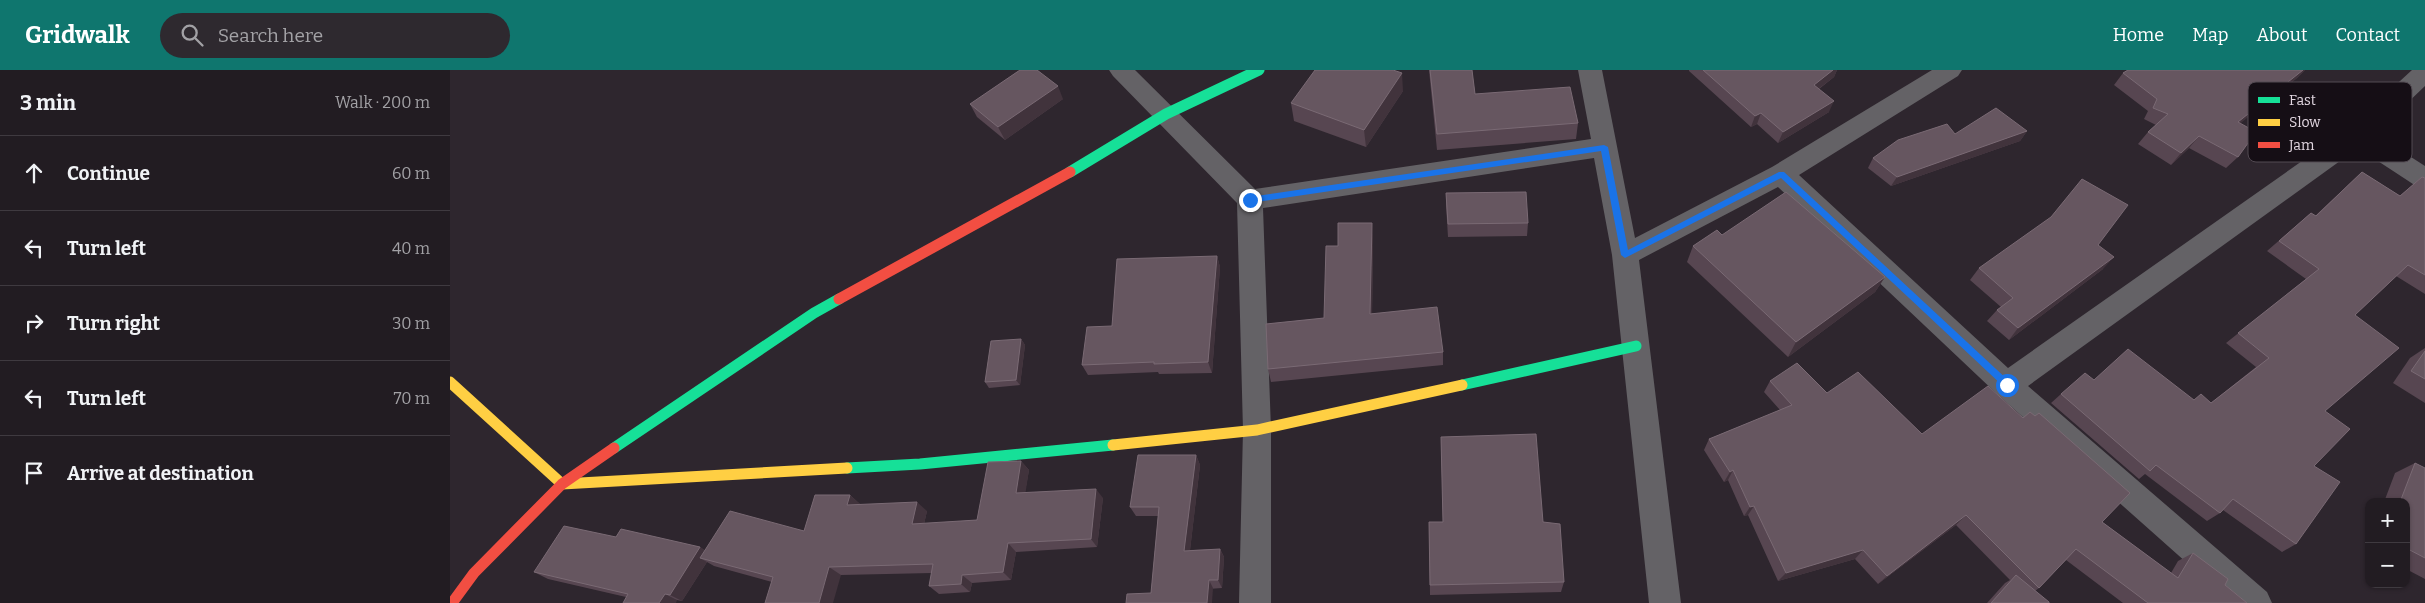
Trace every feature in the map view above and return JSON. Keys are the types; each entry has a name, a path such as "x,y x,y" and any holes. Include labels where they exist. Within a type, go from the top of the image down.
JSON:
{"street":[{"path":"1121,70 1250,200 1257,430 1255,603"},
{"path":"452,603 474,573 562,484 814,313 1084,164 1166,114 1258,70"},
{"path":"1590,70 1625,255 1665,603"},
{"path":"1625,255 1782,174 1950,70"},
{"path":"2412,84 2425,72"},
{"path":"1250,200 1604,147"},
{"path":"2007,385 2320,162"},
{"path":"2399,162 2425,179"},
{"path":"1782,174 2007,385 2256,603"},
{"path":"450,382 562,484 920,464 1257,430 1636,346"}],"building":[{"path":"1020,70 1037,70 1058,86 998,127 970,104"},
{"path":"1315,70 1393,70 1402,73 1364,130 1291,103"},
{"path":"1430,70 1472,70 1475,94 1570,87 1578,123 1437,134"},
{"path":"1703,70 1833,70 1814,85 1834,101 1783,132 1761,113 1755,116"},
{"path":"2128,70 2303,70 2288,82 2248,82 2248,114 2238,122 2248,128 2248,143 2238,157 2199,136 2181,153 2148,132 2168,114 2153,108 2157,99 2123,73"},
{"path":"1996,108 2027,131 1897,177 1873,158 1898,140 1947,124 1955,134"},
{"path":"2362,172 2400,196 2422,177 2425,178 2425,275 2408,265 2355,315 2399,348 2325,411 2350,429 2314,466 2340,482 2296,544 2233,499 2220,513 2156,465 2150,471 2061,394 2085,373 2094,380 2128,349 2194,400 2201,394 2211,403 2269,358 2238,333 2319,269 2279,241 2311,213 2316,216"},
{"path":"2082,179 2128,205 2098,245 2114,257 2018,328 1997,310 2013,298 1979,268 2051,217"},
{"path":"1526,192 1528,223 1448,224 1446,193"},
{"path":"1786,192 1885,277 1796,342 1693,246 1717,230 1722,235"},
{"path":"1338,223 1372,223 1370,314 1437,307 1443,352 1268,369 1266,324 1324,318 1326,246 1338,246"},
{"path":"1217,256 1208,362 1082,365 1087,327 1112,326 1117,259"},
{"path":"1021,339 1016,380 985,382 991,341"},
{"path":"2425,351 2425,379 2411,371"},
{"path":"1797,363 1827,393 1858,372 1922,434 1988,386 2023,418 2030,412 2035,416 2039,413 2130,493 2102,522 2178,578 2193,553 2228,579 2225,585 2247,603 2148,603 2076,549 2039,588 1966,515 1887,576 1863,550 1786,573 1754,506 1750,507 1733,470 1730,472 1709,439 1792,405 1770,381"},
{"path":"1536,434 1543,522 1560,524 1564,582 1430,585 1429,522 1443,522 1441,437"},
{"path":"1138,455 1196,455 1184,551 1220,549 1218,580 1209,580 1207,603 1126,603 1127,594 1151,593 1159,507 1130,507"},
{"path":"1021,461 1016,493 1096,489 1091,539 1008,543 1003,572 962,575 961,584 929,586 933,564 829,567 819,603 765,603 773,577 700,558 730,511 804,531 815,495 850,495 847,505 917,502 912,524 977,520 988,462"},
{"path":"2415,463 2425,468 2425,558 2410,550 2410,498 2402,498"},
{"path":"564,526 616,537 621,529 700,547 670,595 665,594 659,603 623,603 628,594 534,572"},
{"path":"2016,575 2049,602 2049,603 1991,603"}],"traffic: fast":[{"path":"1070,172 1166,114 1259,70"},
{"path":"614,448 814,313 839,299"},
{"path":"1462,385 1636,346"},
{"path":"847,468 920,464 1113,445"}],"traffic: slow":[{"path":"450,382 562,484 847,468"},
{"path":"1113,445 1257,430 1462,385"}],"traffic: jam":[{"path":"839,299 1070,172"},
{"path":"452,603 474,573 562,484 614,448"}],"route":[{"path":"1250,200 1604,147 1625,255 1782,174 2007,385"}]}
